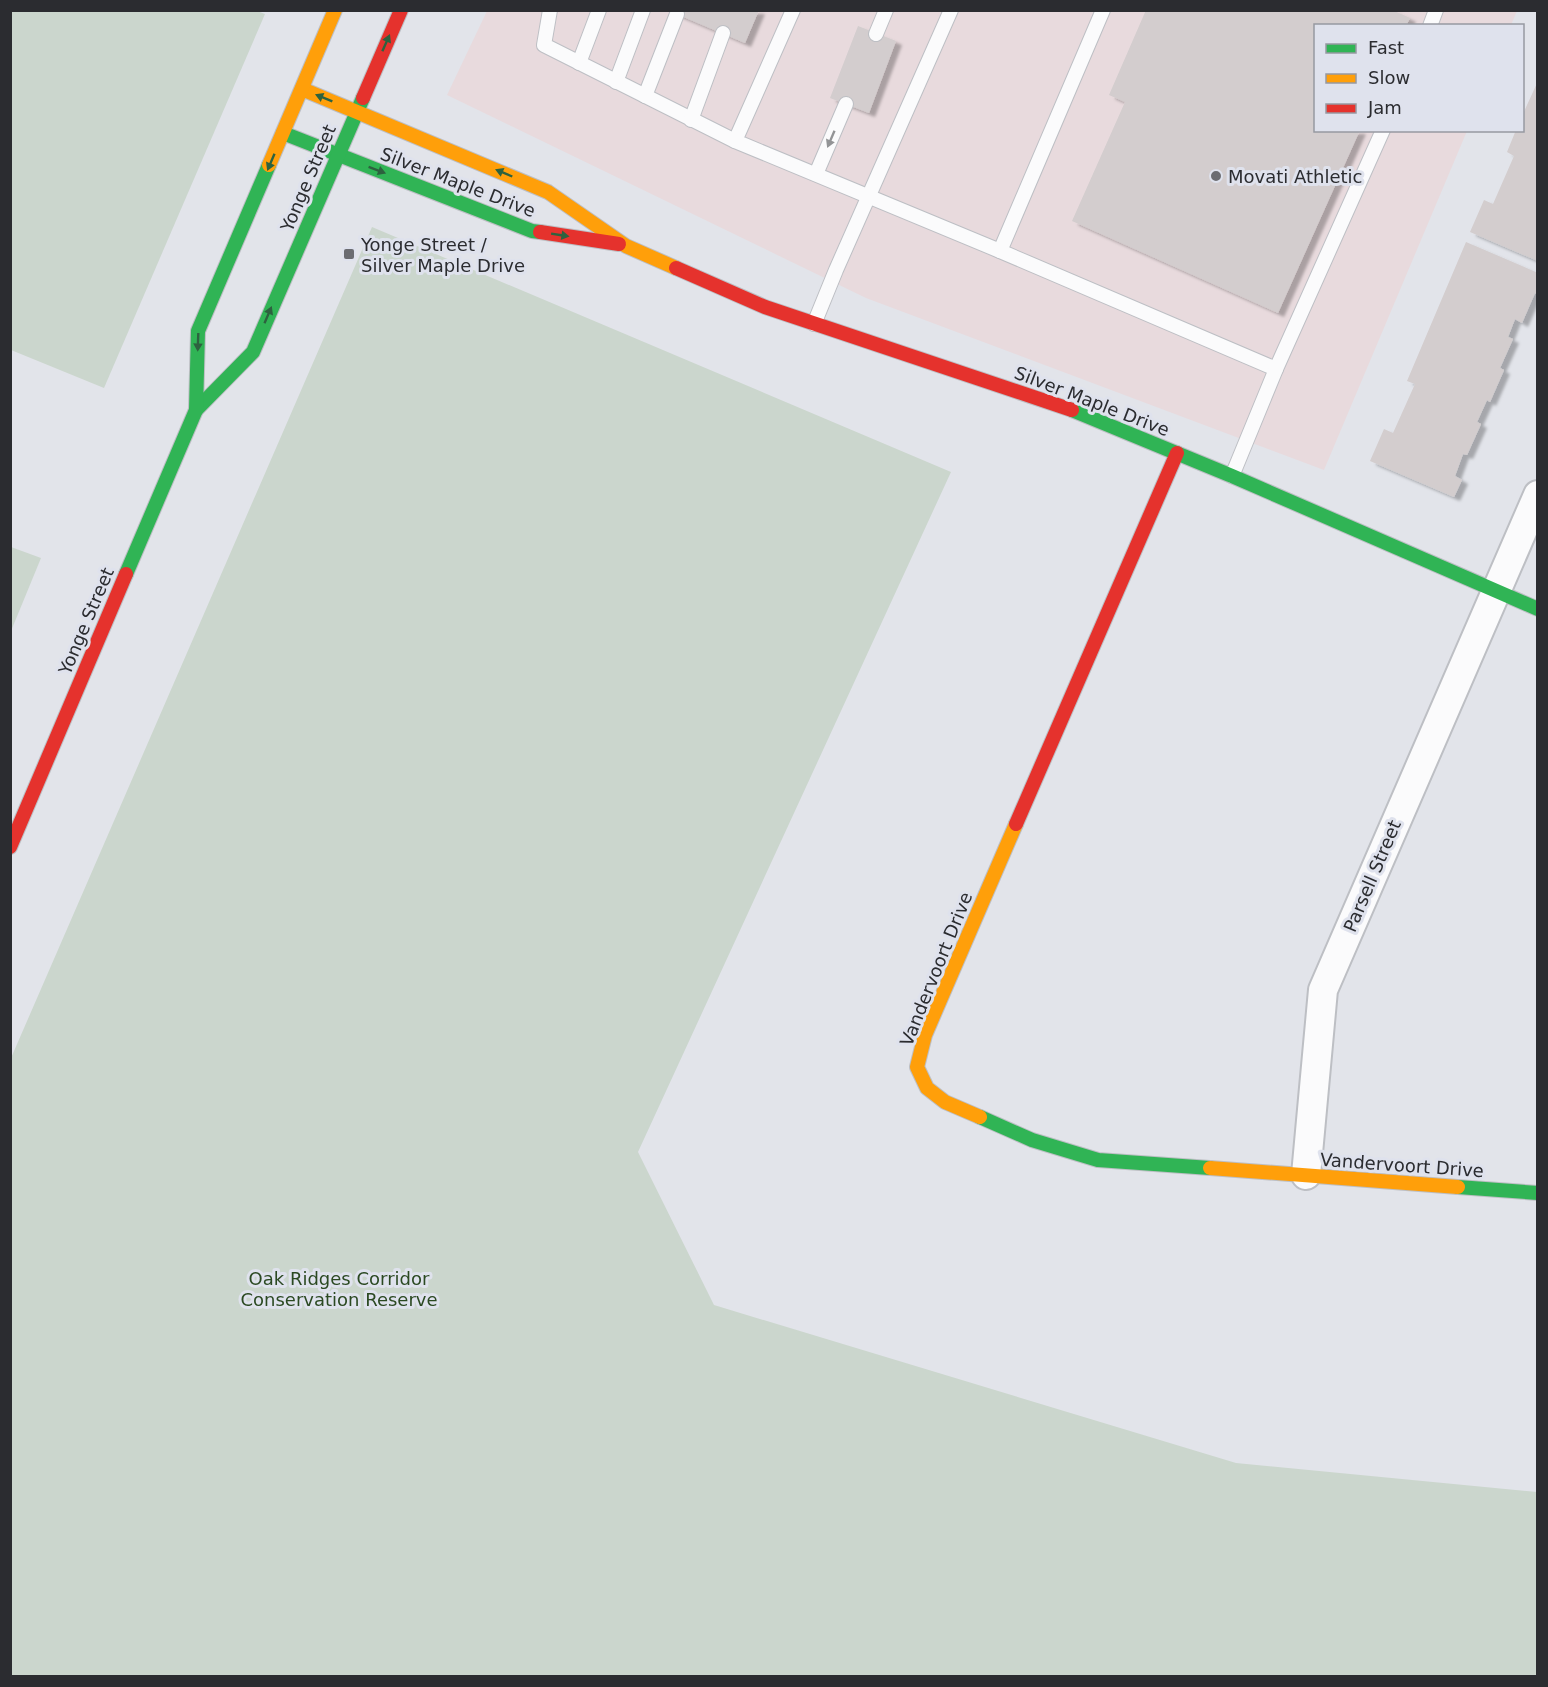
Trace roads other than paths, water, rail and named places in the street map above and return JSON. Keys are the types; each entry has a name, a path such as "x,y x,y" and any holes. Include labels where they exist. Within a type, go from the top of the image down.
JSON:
{"street":[{"name":"Yonge Street","path":"196,410 198,331 335,10"},
{"name":"Yonge Street","path":"10,847 196,410 253,352 400,10"},
{"name":"Silver Maple Drive","path":"302,89 548,192 626,246 765,307 1080,413 1232,476 1538,609"},
{"name":"Silver Maple Drive","path":"283,133 532,231 626,246"},
{"name":"Vandervoort Drive","path":"1177,453 925,1035 917,1068 927,1088 945,1102 1032,1140 1098,1160 1538,1194"},
{"name":"Parsell Street","path":"1306,1175 1323,990 1538,495"}],"lane":[{"path":"550,10 544,45 692,120 735,141 999,250 1276,369"},
{"path":"579,63 599,10"},
{"path":"616,82 643,10"},
{"path":"735,141 793,10"},
{"path":"876,34 886,10"},
{"path":"814,324 951,10"},
{"path":"999,250 1103,10"},
{"path":"645,96 677,14"},
{"path":"692,120 723,33"},
{"path":"816,174 846,104"},
{"path":"1232,476 1276,369 1382,132"}],"place":[{"name":"Movati Athletic","path":"1216,176"},
{"name":"Yonge Street / Silver Maple Drive","path":"349,254"}],"park label":[{"name":"Oak Ridges Corridor Conservation Reserve","path":"339,1288"}]}
